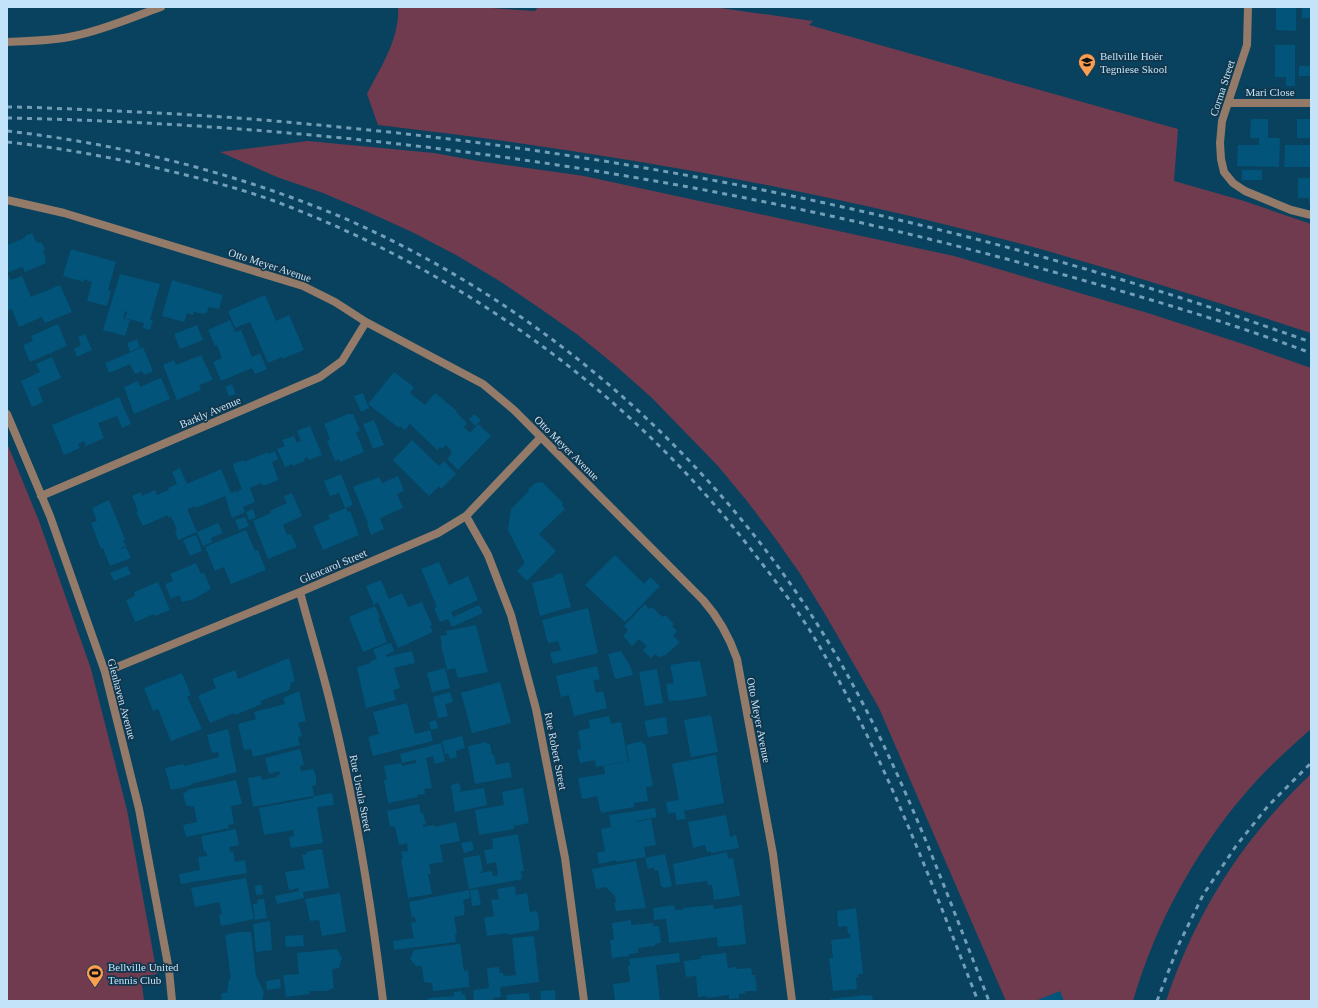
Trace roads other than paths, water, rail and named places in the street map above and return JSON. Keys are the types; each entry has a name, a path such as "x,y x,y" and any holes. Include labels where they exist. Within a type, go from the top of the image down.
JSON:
{"street":[{"path":"7,42 34,41 74,36 90,32 161,7"},
{"name":"Corma Street","path":"1248,7 1247,45 1222,121 1220,143 1224,172 1233,183 1245,191 1291,210 1311,216"},
{"name":"Mari Close","path":"1228,103 1311,103"},
{"name":"Otto Meyer Avenue","path":"7,200 64,213 303,286 334,302 366,322 483,384 514,410 703,600 717,617 731,642 737,659 773,854 792,1001"},
{"name":"Barkly Avenue","path":"41,496 320,377 342,362 366,322"},
{"name":"Glenhaven Avenue","path":"7,414 50,516 105,672 139,809 169,970 172,1001"},
{"name":"Glencarol Street","path":"105,672 300,592 438,533 466,516 541,437"},
{"name":"Rue Robert Street","path":"466,516 488,555 511,615 536,710 565,858 584,1001"},
{"name":"Rue Ursula Street","path":"300,592 331,706 352,803 374,921 383,1001"}],"railway":[{"path":"7,107 174,114 307,124 418,135 528,149 638,167 747,187 856,210 964,236 1072,265 1178,297 1311,342"},
{"path":"7,118 138,123 269,131 400,144 530,161 659,182 788,207 916,236 1043,269 1178,308 1245,329 1311,353"},
{"path":"7,131 92,144 176,162 258,186 339,216 415,252 487,295 557,343 622,396 684,455 740,518 791,585 836,655 859,696 900,782 937,869 989,1001"},
{"path":"7,142 79,152 151,167 233,188 290,207 358,236 423,270 486,308 547,350 605,396 659,445 709,499 770,574 809,629 835,673 859,719 902,811 978,1001"},
{"path":"1157,1001 1179,944 1203,895 1236,846 1268,806 1311,763"}],"place":[{"name":"Bellville Hoër Tegniese Skool","path":"1087,77"},
{"name":"Bellville United Tennis Club","path":"95,988"}]}
